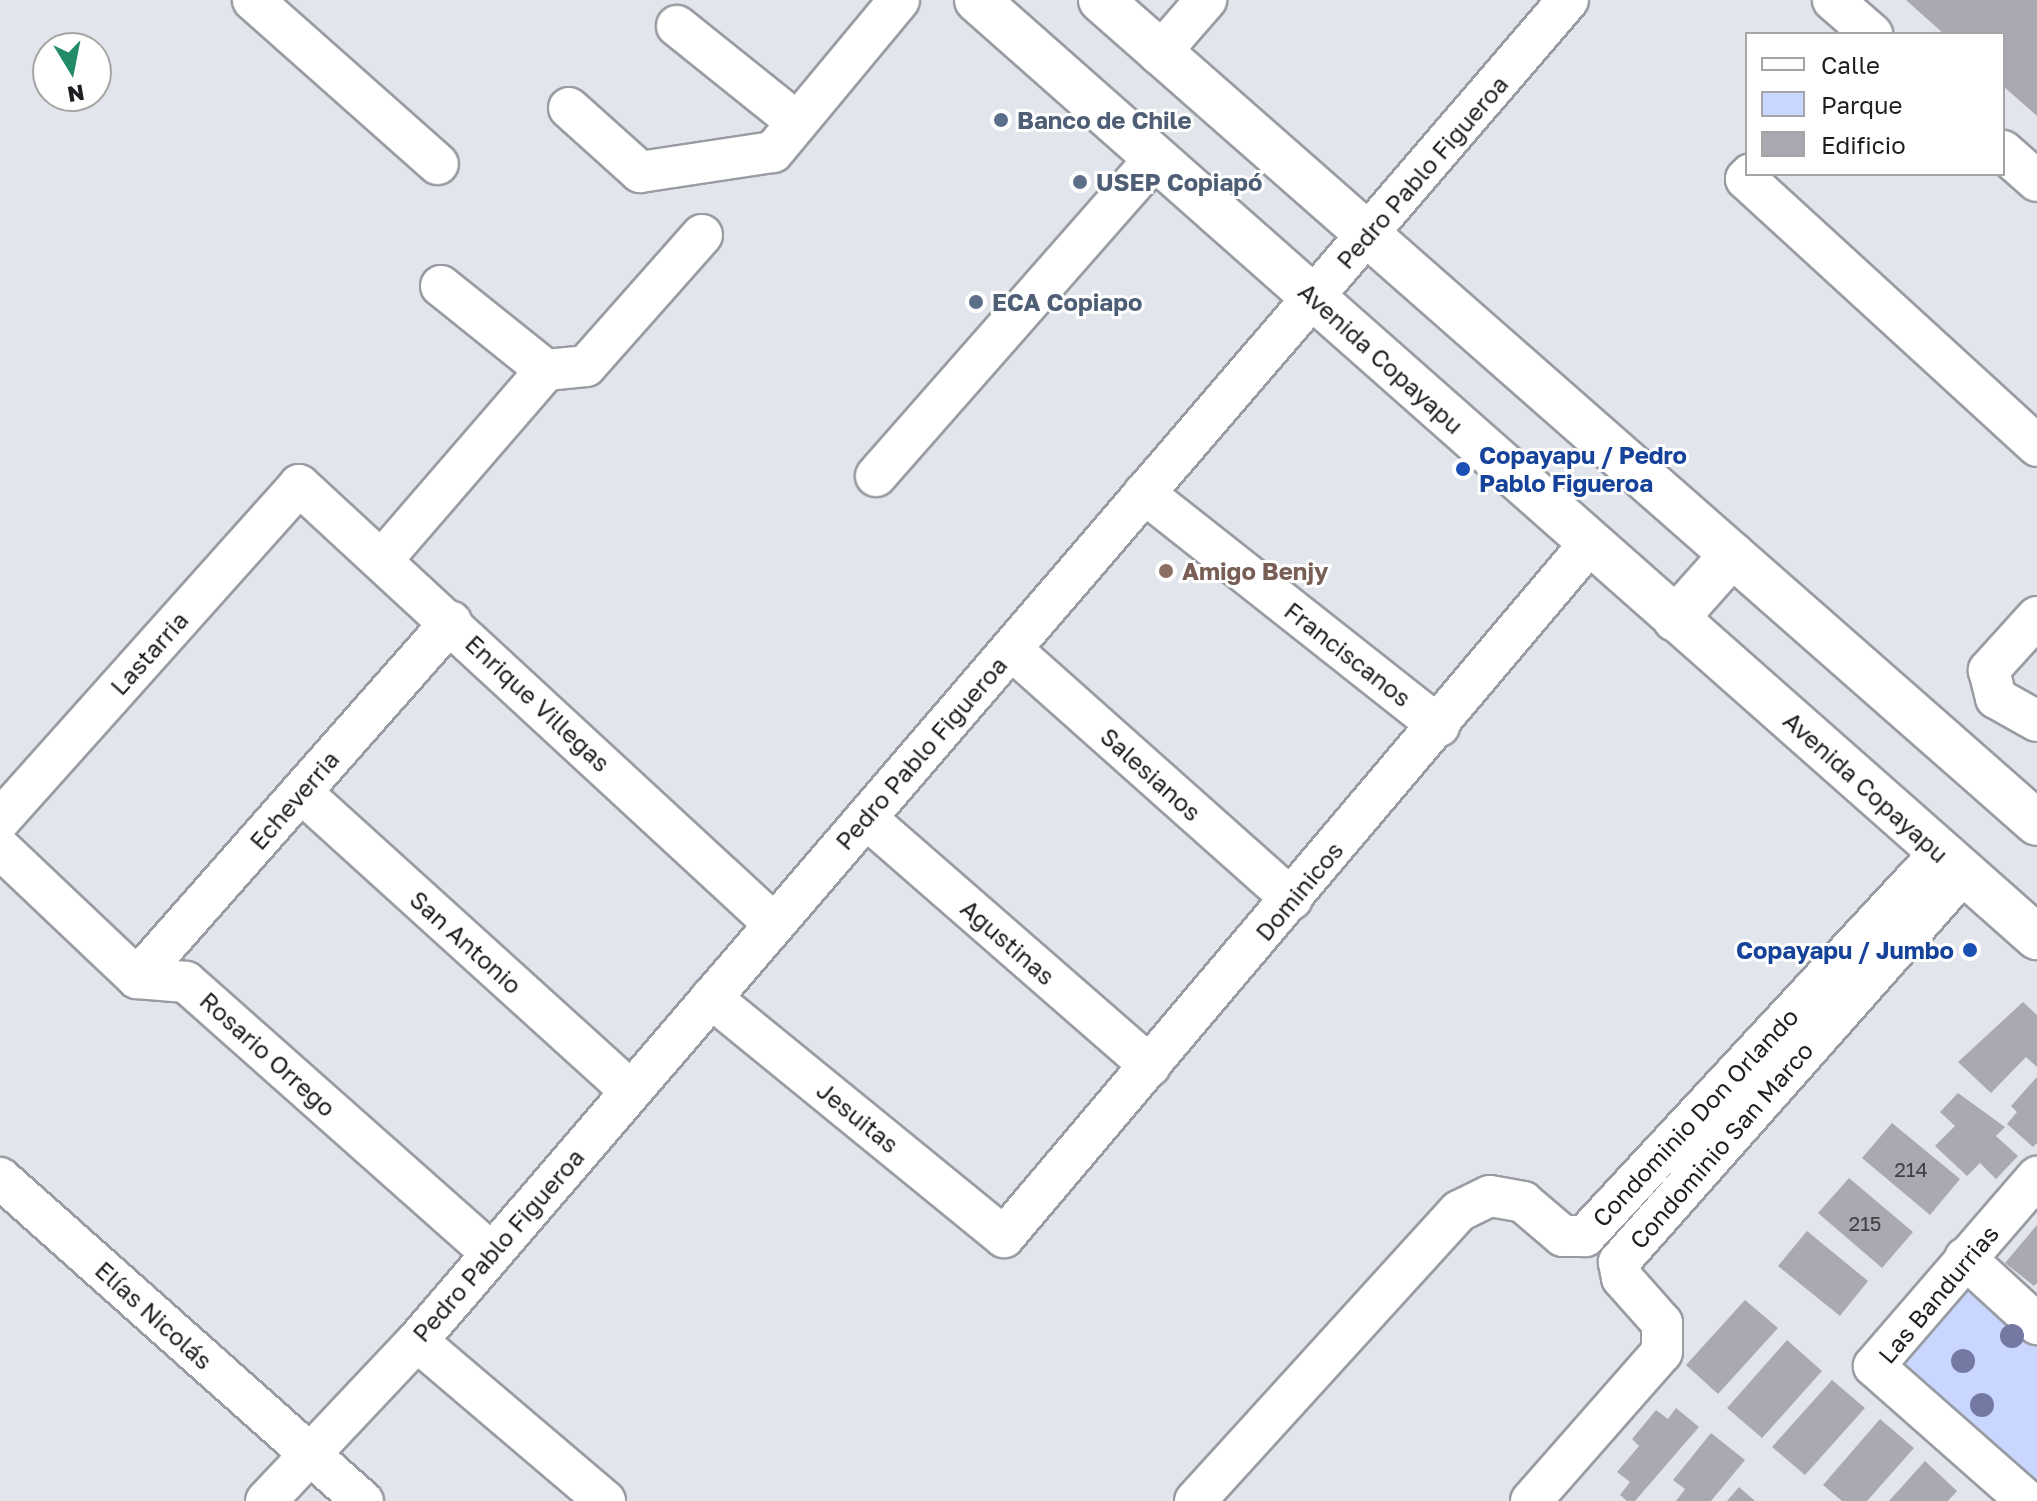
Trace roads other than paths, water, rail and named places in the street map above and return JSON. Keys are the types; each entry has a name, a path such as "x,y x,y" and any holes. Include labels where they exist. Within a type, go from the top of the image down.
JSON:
{"highway":[{"name":"Avenida Copayapu","path":"977,0 2037,937"},
{"path":"1101,0 2037,823"},
{"path":"1675,619 1732,555"}],"street":[{"path":"253,0 438,164"},
{"path":"569,108 640,172 773,152 899,0"},
{"path":"1159,54 1206,0"},
{"name":"Pedro Pablo Figueroa","path":"266,1501 307,1452 417,1341 1011,649 1310,295 1370,238 1568,0"},
{"path":"1833,0 1870,32"},
{"path":"677,26 797,122"},
{"path":"2005,153 2037,181"},
{"path":"876,476 1155,158"},
{"path":"1749,176 1746,179 2037,446"},
{"path":"382,560 546,370 586,366 702,235"},
{"path":"441,286 546,370"},
{"name":"Enrique Villegas","path":"299,485 451,622 774,924"},
{"name":"Lastarria","path":"0,820 299,485"},
{"name":"Franciscanos","path":"1144,493 1439,726"},
{"name":"Dominicos","path":"1004,1237 1439,726 1590,543"},
{"path":"2037,617 1989,670 1996,698 2037,721"},
{"name":"Echeverria","path":"137,978 451,622"},
{"name":"Salesianos","path":"1011,649 1292,899"},
{"name":"San Antonio","path":"301,792 631,1091"},
{"name":"Agustinas","path":"866,818 1150,1066"},
{"path":"0,848 137,978"},
{"name":"Condominio Don Orlando","path":"1195,1501 1459,1211 1490,1196 1523,1202 1563,1236 1585,1236 1951,863"},
{"name":"Condominio San Marco","path":"1531,1501 1662,1352 1662,1323 1622,1278 1619,1262 1951,863"},
{"name":"Rosario Orrego","path":"137,978 186,982 492,1254"},
{"name":"Jesuitas","path":"711,998 1004,1237"},
{"name":"Las Bandurrias","path":"2005,1494 1874,1366 2037,1177"},
{"name":"Elías Nicolás","path":"0,1178 363,1501"},
{"path":"1965,1258 2037,1324"},
{"path":"417,1341 605,1501"}],"place":[{"name":"Banco de Chile","path":"1001,120"},
{"name":"USEP Copiapó","path":"1080,182"},
{"name":"ECA Copiapo","path":"976,302"},
{"name":"Copayapu / Pedro Pablo Figueroa","path":"1463,469"},
{"name":"Amigo Benjy","path":"1166,571"},
{"name":"Copayapu / Jumbo","path":"1970,950"}]}
